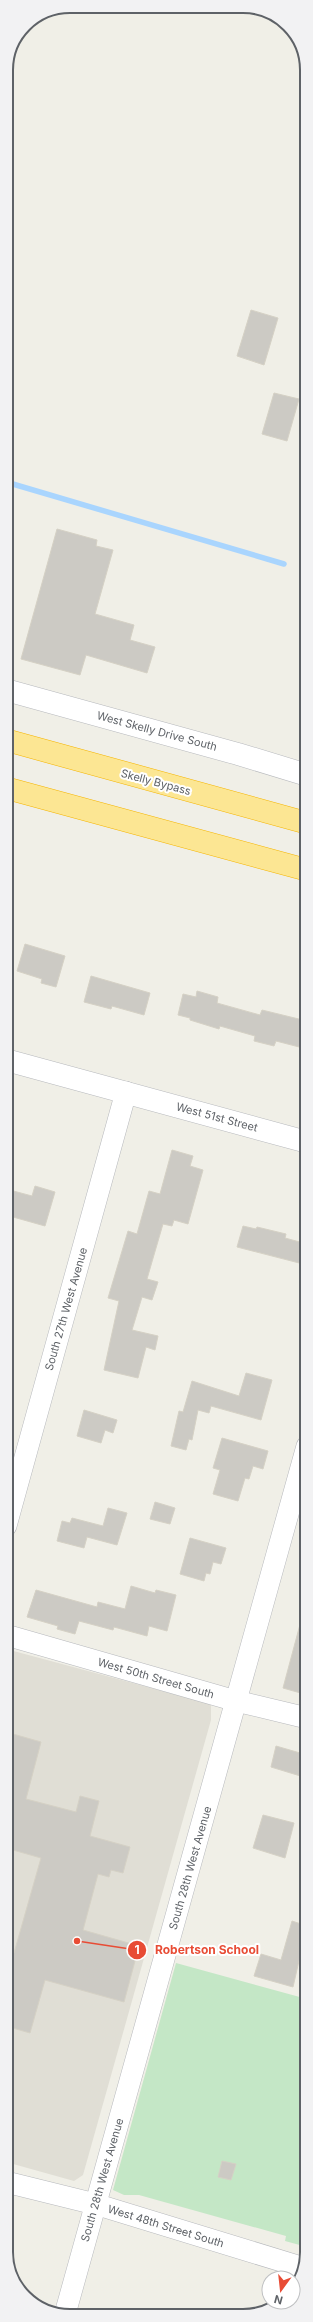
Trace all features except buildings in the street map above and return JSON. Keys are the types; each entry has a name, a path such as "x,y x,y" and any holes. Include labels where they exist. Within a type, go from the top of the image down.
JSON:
{"highway":[{"name":"Skelly Bypass","path":"13,742 300,821"},
{"path":"13,790 300,868"}],"street":[{"name":"West Skelly Drive South","path":"13,692 238,754 300,773"},
{"name":"West 51st Street","path":"13,1062 300,1140"},
{"name":"South 27th West Avenue","path":"13,1501 126,1092"},
{"name":"South 28th West Avenue","path":"66,2309 300,1471"},
{"name":"West 50th Street South","path":"13,1636 236,1701 300,1716"},
{"name":"West 48th Street South","path":"13,2184 95,2204 298,2266"}],"shaded area":[{"path":"13,1651 211,1704 211,1720 83,2175 74,2181 13,2164"}],"green space":[{"path":"176,1963 300,1997 300,2245 285,2241 286,2236 139,2195 124,2195 113,2190"}],"waterway":[{"path":"13,484 284,564"}],"place":[{"name":"Robertson School","path":"77,1941"}]}
